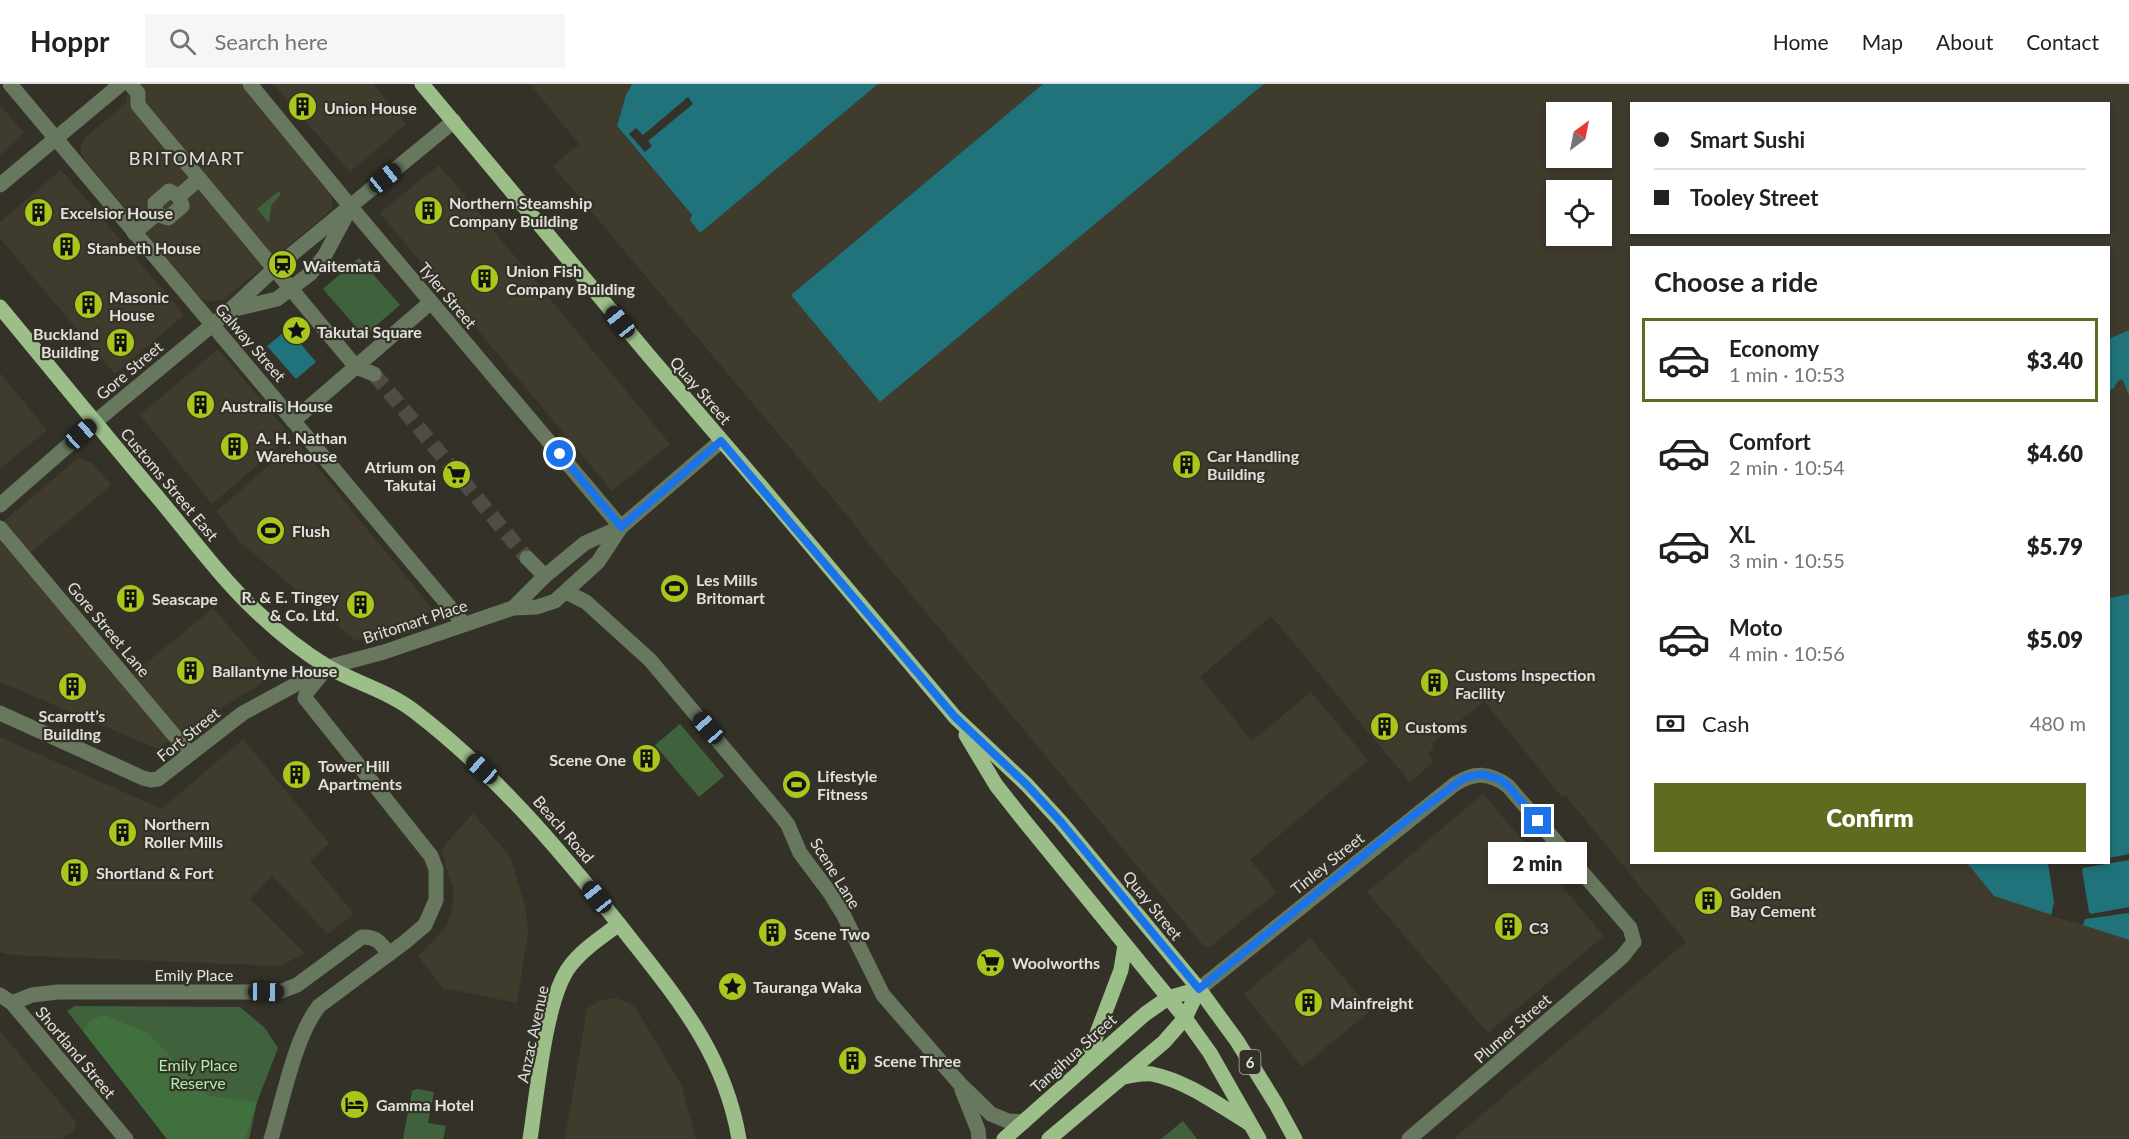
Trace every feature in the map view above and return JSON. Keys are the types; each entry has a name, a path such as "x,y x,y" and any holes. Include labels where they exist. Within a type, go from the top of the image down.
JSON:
{"main road":[{"name":"Quay Street","path":"423,84 955,717 1027,785 1061,822 1199,989 1237,1041 1295,1139"},
{"name":"Customs Street East","path":"0,307 241,596 273,626 328,667"},
{"name":"Beach Road","path":"328,667 413,710 482,769 542,829 682,1005 699,1031 716,1062 729,1095 739,1139"},
{"name":"Quay Street","path":"955,717 996,784 1185,1018 1210,1053 1256,1132"},
{"name":"Anzac Avenue","path":"530,1139 551,1014 564,976 576,958 619,924"},
{"path":"1085,1065 1121,970 1125,945"},
{"path":"1050,1139 1164,1042 1185,1018 1199,989"},
{"name":"Tangihua Street","path":"1004,1139 1145,1014 1168,998 1199,989"},
{"path":"1122,1077 1150,1074 1161,1077 1200,1094 1256,1132"}],"street":[{"name":"Galway Street","path":"10,84 464,624"},
{"path":"0,185 121,84"},
{"path":"130,84 138,93 138,105 356,367 374,374"},
{"name":"Tyler Street","path":"250,84 621,527"},
{"name":"Gore Street","path":"0,505 229,310 274,268 454,121"},
{"path":"134,233 156,214 155,203 169,191 179,196 199,179"},
{"name":"Gore Street","path":"229,310 277,299 311,273 325,255 350,206"},
{"path":"293,421 431,302"},
{"name":"Britomart Place","path":"328,667 384,652 513,608 537,607 555,601 598,562 621,527 721,441"},
{"name":"Britomart Place","path":"513,608 545,576 585,543 621,527"},
{"name":"Gore Street Lane","path":"0,528 190,754"},
{"path":"527,558 545,576"},
{"name":"Scene Lane","path":"566,592 586,602 650,660 788,825 800,853 843,914 883,995 960,1084 991,1114 1008,1121 1023,1122"},
{"path":"271,1139 300,1042 306,1024 312,1015 319,1006 416,934 429,917 436,900 436,869 431,856 305,698 307,692 328,667"},
{"name":"Fort Street","path":"0,712 151,780 164,776 243,713 328,667"},
{"name":"Tinley Street","path":"1199,989 1420,810 1464,778 1482,774 1499,779 1508,786 1630,928 1634,942"},
{"name":"Emily Place","path":"6,999 58,992 285,991 297,985 362,937 380,941 389,954"},
{"name":"Plumer Street","path":"1408,1139 1613,965 1634,942"},
{"name":"Shortland Street","path":"6,999 122,1138"},
{"name":"Scene Lane","path":"960,1084 978,1130 979,1139"}],"shaded area":[{"path":"139,84 241,84 332,197 332,207 324,216 223,300 207,301 199,297 81,155 81,147 86,137 126,103 127,96"},
{"path":"273,84 373,84 406,124 350,172"},
{"path":"530,84 632,84 626,95 617,127 692,216 700,233 878,84 1043,84 791,295 880,402 1264,84 2129,84 2129,330 2110,340 2110,246 1630,246 1630,864 1968,864 1994,896 2129,940 2129,1139 1453,1139 1686,942 1565,795 1562,797 1484,701 1432,744 1434,748 1427,754 1434,762 1410,782 1271,616 1200,677 1252,741 1311,692 1368,760 1250,860 1277,892 1210,947 1204,946 861,532 553,166 579,144"},
{"path":"0,105 24,133 0,155"},
{"path":"439,165 670,444 612,491 380,213"},
{"path":"61,170 184,315 115,374 0,238 0,222"},
{"path":"218,349 291,436 212,504 140,415"},
{"path":"0,373 47,430 0,469"},
{"path":"2122,379 2129,395 2129,594 2110,598 2110,390 2114,388"},
{"path":"296,441 433,610 356,641 240,542 216,512"},
{"path":"82,459 92,463 111,485 29,554 3,522 76,460"},
{"path":"0,541 170,739 158,749 0,682"},
{"name":"Ballantyne House","path":"213,608 272,677 182,732 133,674"},
{"path":"0,737 162,809 243,739 329,843 310,861 354,914 328,934 272,876 250,899 304,953 281,966 10,955 0,952"},
{"path":"1483,794 1604,936 1488,1033 1367,892"},
{"path":"473,813 511,858 526,910 528,932 517,1003 443,988 418,956 447,926 453,906 453,888 441,850"},
{"name":"Mainfreight","path":"1310,938 1371,1010 1302,1067 1244,994"},
{"path":"616,998 631,1004 637,1010 681,1084 696,1139 565,1139 587,1008 601,1000"},
{"path":"0,1031 76,1122 75,1130 62,1139 0,1139"}],"green space":[{"path":"279,191 281,194 271,206 269,223 257,209"},
{"path":"359,258 400,305 364,336 323,289"},
{"path":"680,724 724,776 699,797 655,745"},
{"name":"Emily Place Reserve","path":"75,1006 240,1007 265,1028 278,1048 257,1102 249,1139 167,1139 67,1011"},
{"path":"104,1015 148,1033 208,1096 257,1102 245,1139 167,1139 83,1031 92,1019"},
{"path":"417,1089 434,1092 428,1123 446,1126 443,1139 403,1139 412,1091"},
{"path":"1183,1121 1197,1139 1161,1139"}],"water":[{"path":"632,84 878,84 700,233 690,220 692,215 617,126 626,95"},
{"path":"1043,84 1264,84 880,402 791,295"},
{"path":"288,329 316,362 296,379 267,346"},
{"path":"2129,330 2129,395 2122,379 2110,390 2111,338"},
{"path":"2129,594 2129,940 1994,896 1968,864 2110,864 2110,598"}],"pier":[{"path":"688,97 693,104 648,141 652,146 645,152 629,134 636,128 643,135"},
{"path":"2129,854 2129,860 2110,863 2110,858"},
{"path":"2048,864 2106,864 2082,870 2089,912 2091,914 2129,907 2129,913 2085,919 2083,925 2051,916 2054,902"}],"tunnel":[{"path":"374,374 527,558"}],"place":[{"name":"Union House","path":"303,107"},
{"name":"Northern Steamship Company Building","path":"428,211"},
{"name":"Excelsior House","path":"39,212"},
{"name":"Stanbeth House","path":"66,247"},
{"name":"Waitematā","path":"282,265"},
{"name":"Union Fish Company Building","path":"485,279"},
{"name":"Masonic House","path":"88,305"},
{"name":"Takutai Square","path":"296,331"},
{"name":"Buckland Building","path":"120,342"},
{"name":"Australis House","path":"200,405"},
{"name":"A. H. Nathan Warehouse","path":"235,446"},
{"name":"Car Handling Building","path":"1186,464"},
{"name":"Atrium on Takutai","path":"457,475"},
{"name":"Flush","path":"271,530"},
{"name":"Les Mills Britomart","path":"675,588"},
{"name":"Seascape","path":"131,598"},
{"name":"R. & E. Tingey & Co. Ltd.","path":"360,605"},
{"name":"Ballantyne House","path":"191,670"},
{"name":"Customs Inspection Facility","path":"1434,683"},
{"name":"Scarrott’s Building","path":"72,687"},
{"name":"Customs","path":"1384,726"},
{"name":"Scene One","path":"647,759"},
{"name":"Tower Hill Apartments","path":"297,774"},
{"name":"Lifestyle Fitness","path":"796,784"},
{"name":"Northern Roller Mills","path":"123,832"},
{"name":"Shortland & Fort","path":"75,872"},
{"name":"Golden Bay Cement","path":"1709,901"},
{"name":"C3","path":"1508,927"},
{"name":"Scene Two","path":"773,933"},
{"name":"Woolworths","path":"991,962"},
{"name":"Tauranga Waka","path":"732,986"},
{"name":"Mainfreight","path":"1309,1002"},
{"name":"Scene Three","path":"853,1060"},
{"name":"Gamma Hotel","path":"355,1104"}],"district":[{"name":"BRITOMART","path":"187,158"}],"route":[{"path":"560,454 621,527 721,441 955,717 1027,785 1061,822 1199,989 1406,821 1464,778 1482,774 1499,779 1508,786 1538,821"}]}
